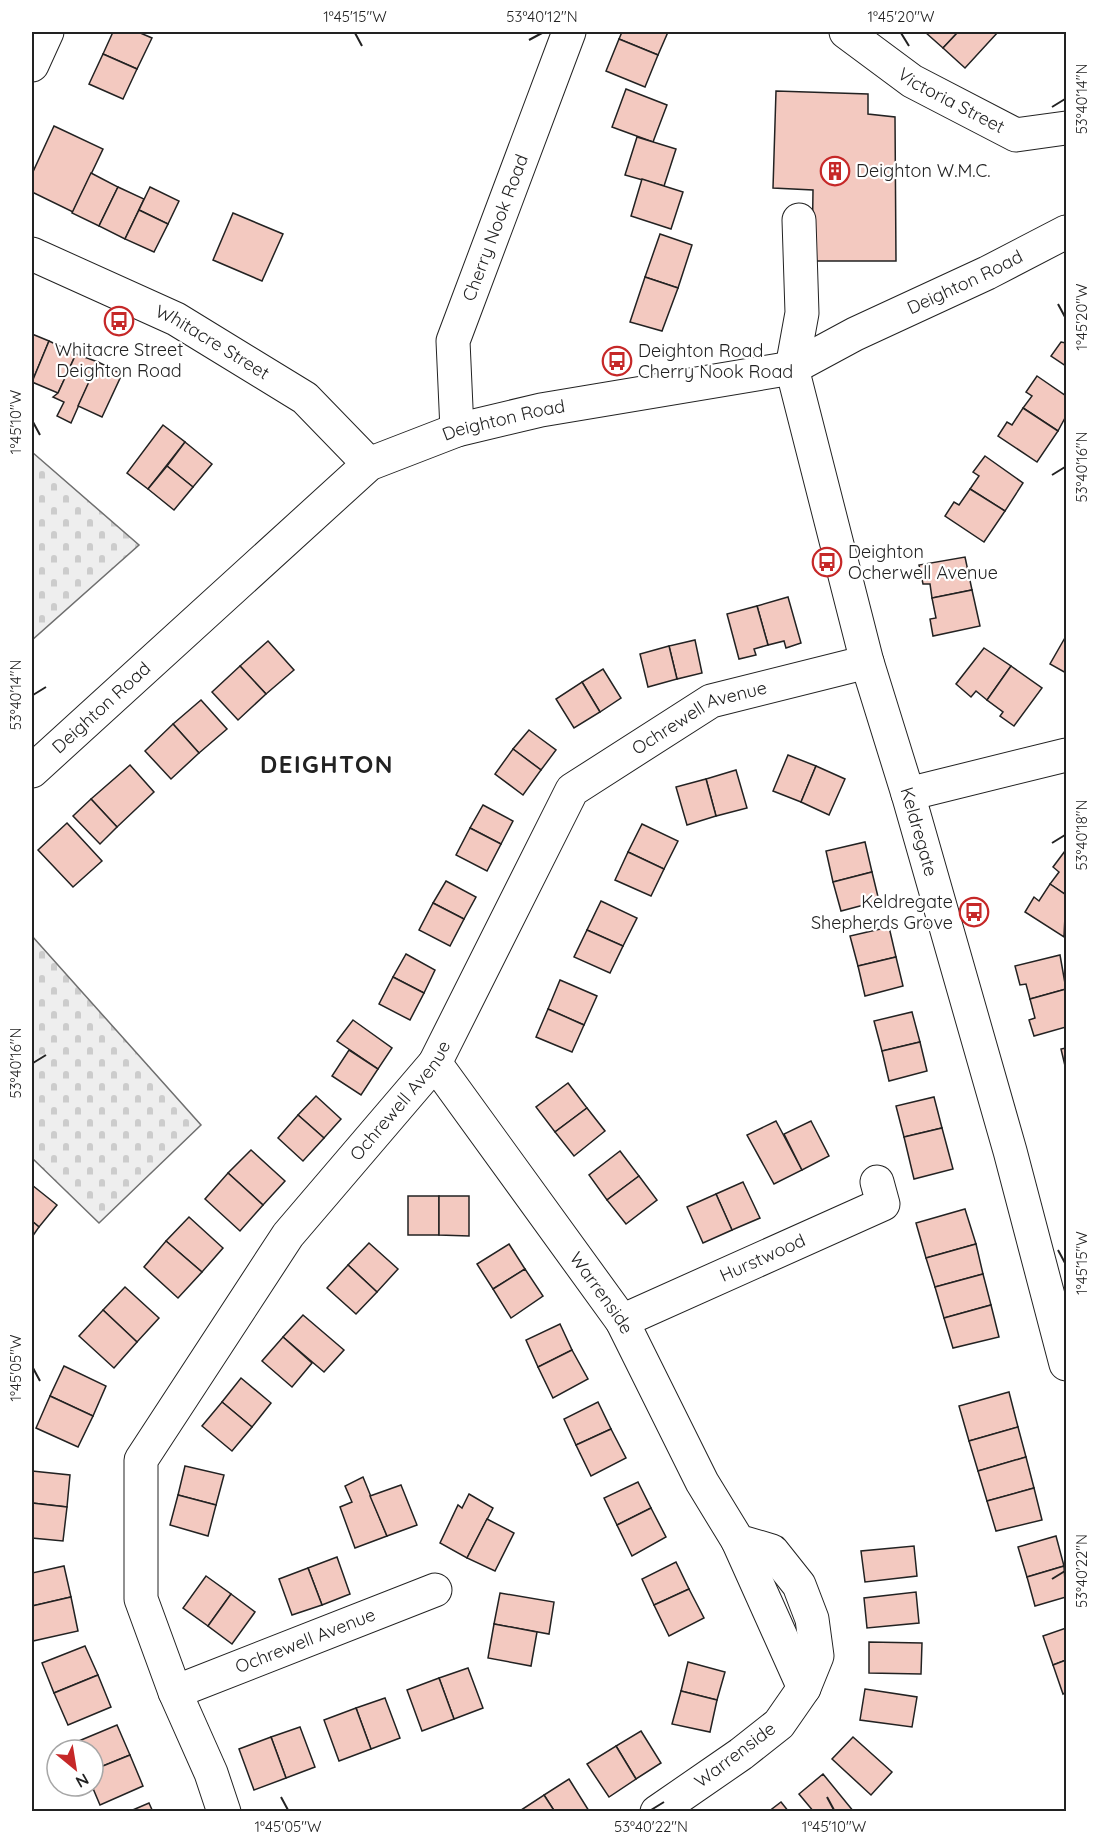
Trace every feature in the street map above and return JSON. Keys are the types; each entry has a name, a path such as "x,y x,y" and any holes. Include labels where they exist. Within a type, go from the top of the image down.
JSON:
{"street":[{"path":"32,65 47,32"},
{"name":"Cherry Nook Road","path":"457,430 453,341 569,32"},
{"name":"Victoria Street","path":"846,32 912,81 1016,135 1066,128"},
{"path":"792,368 802,313 799,220"},
{"name":"Deighton Road","path":"32,771 369,464 457,430 541,410 792,368 855,334 987,273 1066,232"},
{"name":"Whitacre Street","path":"32,254 176,319 305,398 369,464"},
{"name":"Keldregate","path":"792,368 867,662 908,794 1010,1151 1066,1364"},
{"name":"Ochrewell Avenue","path":"224,1812 211,1773 175,1692 141,1599 141,1460 288,1235 435,1063 572,790 711,701 867,662"},
{"path":"908,794 1066,755"},
{"name":"Warrenside","path":"435,1063 622,1321 702,1482 738,1541 804,1688 779,1724 741,1754 657,1812"},
{"name":"Hurstwood","path":"622,1321 883,1203 877,1182"},
{"name":"Ochrewell Avenue","path":"175,1692 435,1590"}],"green space":[{"path":"32,452 139,545 32,640"},
{"path":"32,936 201,1125 99,1223 32,1158"}],"building":[{"path":"113,32 138,32 152,38 137,69 103,54"},
{"path":"622,32 668,32 658,55 619,39"},
{"path":"925,32 958,32 943,48"},
{"path":"958,32 998,32 965,68 943,48"},
{"path":"619,39 658,55 645,87 606,71"},
{"path":"103,54 137,69 123,99 89,84"},
{"path":"626,89 667,105 653,142 612,127"},
{"name":"Deighton W.M.C.","path":"776,91 868,94 868,114 895,117 896,261 812,261 813,190 773,188"},
{"path":"54,126 103,149 73,212 32,192 32,174"},
{"path":"637,137 676,149 664,186 625,175"},
{"path":"91,173 118,187 99,226 72,213"},
{"path":"642,179 683,192 671,229 631,216"},
{"path":"118,187 144,199 125,239 99,226"},
{"path":"150,187 179,201 168,224 139,210"},
{"path":"139,210 168,224 154,252 125,239"},
{"path":"233,213 283,234 262,281 213,260"},
{"path":"660,234 692,245 678,288 645,277"},
{"path":"645,277 678,288 662,331 630,322"},
{"path":"32,334 49,341 32,382"},
{"path":"49,341 76,354 58,393 32,382"},
{"path":"1061,342 1066,343 1066,366 1051,356"},
{"path":"76,354 98,362 71,423 57,416 64,402 53,397 58,393"},
{"path":"98,362 122,374 102,417 78,406"},
{"path":"1037,376 1066,396 1066,416 1058,431 1023,408 1032,396 1026,392"},
{"path":"1023,408 1058,431 1037,462 998,436 1007,422 1012,425"},
{"path":"163,425 185,442 148,489 127,473"},
{"path":"185,442 212,464 193,487 167,466"},
{"path":"985,456 1023,483 1005,511 970,489 979,476 973,472"},
{"path":"167,466 193,487 174,510 148,489"},
{"path":"970,489 1005,511 984,542 945,516 954,502 959,505"},
{"path":"965,557 972,590 932,598 930,584 923,584 919,565"},
{"path":"972,590 980,626 933,636 930,619 936,618 932,598"},
{"path":"788,597 801,643 786,648 784,641 768,645 757,606"},
{"path":"757,606 768,645 754,649 756,655 739,659 727,614"},
{"path":"1066,636 1066,673 1050,664"},
{"path":"695,640 702,673 677,679 669,646"},
{"path":"268,641 294,670 266,694 240,666"},
{"path":"669,646 677,679 648,687 640,654"},
{"path":"984,648 1011,666 987,700 976,691 971,697 956,684"},
{"path":"240,666 266,694 238,720 212,692"},
{"path":"1011,666 1042,688 1014,726 1000,716 1003,712 987,700"},
{"path":"603,669 621,698 600,712 582,682"},
{"path":"582,682 600,712 574,728 556,699"},
{"path":"201,700 227,729 199,753 173,724"},
{"path":"173,724 199,753 171,779 145,751"},
{"path":"529,730 556,750 541,770 513,749"},
{"path":"513,749 541,770 523,795 495,774"},
{"path":"788,755 816,766 801,802 773,791"},
{"path":"130,765 154,792 117,827 91,799"},
{"path":"816,766 845,779 829,815 801,802"},
{"path":"736,770 747,808 716,816 706,779"},
{"path":"706,779 716,816 687,825 676,787"},
{"path":"91,799 117,827 100,844 73,816"},
{"path":"483,805 513,821 501,844 470,828"},
{"path":"67,823 102,861 73,887 38,850"},
{"path":"642,824 678,841 664,869 628,852"},
{"path":"470,828 501,844 487,871 456,855"},
{"path":"865,842 872,872 833,882 826,851"},
{"path":"1065,851 1066,895 1050,884 1059,872 1053,867"},
{"path":"628,852 664,869 651,896 615,880"},
{"path":"872,872 879,901 841,911 833,882"},
{"path":"446,881 476,897 464,919 433,903"},
{"path":"1050,884 1066,895 1064,937 1025,912 1034,897 1039,901"},
{"path":"601,901 637,918 623,946 587,930"},
{"path":"433,903 464,919 450,946 419,930"},
{"path":"889,927 896,957 858,966 850,936"},
{"path":"587,930 623,946 610,973 574,957"},
{"path":"406,954 435,970 424,993 393,977"},
{"path":"1060,955 1066,989 1030,999 1026,984 1020,985 1015,966"},
{"path":"896,957 903,986 865,996 858,966"},
{"path":"393,977 424,993 410,1020 379,1004"},
{"path":"560,980 597,996 584,1025 548,1009"},
{"path":"1066,989 1066,1027 1034,1036 1029,1020 1035,1018 1030,999"},
{"path":"548,1009 584,1025 572,1052 536,1037"},
{"path":"912,1012 920,1042 882,1051 874,1021"},
{"path":"353,1020 392,1048 378,1069 337,1041"},
{"path":"920,1042 927,1071 889,1081 882,1051"},
{"path":"1066,1048 1066,1070 1061,1049"},
{"path":"349,1050 378,1069 361,1095 332,1076"},
{"path":"568,1083 587,1108 555,1132 536,1107"},
{"path":"316,1096 341,1119 324,1138 298,1115"},
{"path":"934,1097 942,1128 904,1137 896,1106"},
{"path":"587,1108 605,1131 574,1156 555,1132"},
{"path":"298,1115 324,1138 303,1161 278,1138"},
{"path":"776,1121 802,1170 774,1184 747,1135"},
{"path":"811,1121 829,1156 802,1170 784,1134"},
{"path":"942,1128 953,1169 914,1179 904,1137"},
{"path":"251,1150 285,1181 263,1205 228,1173"},
{"path":"620,1151 639,1176 607,1200 589,1175"},
{"path":"228,1173 263,1205 240,1231 205,1199"},
{"path":"639,1176 657,1200 626,1224 607,1200"},
{"path":"743,1182 760,1218 732,1230 716,1194"},
{"path":"32,1185 57,1205 39,1227 32,1221"},
{"path":"716,1194 732,1230 703,1243 687,1207"},
{"path":"408,1196 439,1196 439,1235 408,1235"},
{"path":"439,1196 469,1196 469,1236 439,1235"},
{"path":"965,1209 976,1244 926,1258 916,1223"},
{"path":"189,1217 223,1248 202,1272 166,1241"},
{"path":"32,1221 39,1227 32,1237"},
{"path":"166,1241 202,1272 178,1298 144,1267"},
{"path":"369,1243 398,1269 377,1292 348,1265"},
{"path":"509,1244 525,1269 493,1289 477,1264"},
{"path":"976,1244 983,1274 935,1287 926,1258"},
{"path":"348,1265 377,1292 356,1314 327,1288"},
{"path":"525,1269 543,1296 511,1318 493,1289"},
{"path":"983,1274 991,1305 944,1318 935,1287"},
{"path":"125,1287 159,1318 137,1342 103,1310"},
{"path":"991,1305 999,1337 953,1348 944,1318"},
{"path":"103,1310 137,1342 114,1368 79,1336"},
{"path":"303,1315 344,1350 324,1372 283,1337"},
{"path":"560,1324 572,1350 538,1367 526,1340"},
{"path":"283,1337 312,1363 292,1387 262,1361"},
{"path":"572,1350 588,1379 553,1398 538,1367"},
{"path":"64,1366 106,1386 93,1416 50,1396"},
{"path":"241,1378 271,1403 252,1427 222,1402"},
{"path":"1009,1392 1018,1427 969,1441 959,1406"},
{"path":"50,1396 93,1416 78,1447 36,1428"},
{"path":"222,1402 252,1427 232,1451 202,1426"},
{"path":"598,1402 611,1429 576,1445 564,1419"},
{"path":"1018,1427 1026,1457 978,1471 969,1441"},
{"path":"611,1429 626,1458 591,1476 576,1445"},
{"path":"1026,1457 1034,1488 987,1501 978,1471"},
{"path":"185,1466 224,1475 216,1505 178,1495"},
{"path":"32,1471 70,1475 67,1507 32,1503"},
{"path":"363,1477 387,1536 355,1548 340,1507 352,1502 345,1486"},
{"path":"638,1482 651,1508 617,1525 604,1498"},
{"path":"401,1485 417,1525 387,1536 370,1496"},
{"path":"1034,1488 1042,1520 996,1531 987,1501"},
{"path":"469,1494 493,1508 467,1558 440,1543 458,1505 462,1508"},
{"path":"178,1495 216,1505 208,1536 170,1525"},
{"path":"32,1503 67,1507 63,1541 32,1538"},
{"path":"651,1508 666,1537 632,1556 617,1525"},
{"path":"487,1519 514,1533 495,1571 467,1558"},
{"path":"1056,1536 1064,1566 1027,1577 1018,1547"},
{"path":"914,1546 917,1576 865,1582 861,1551"},
{"path":"337,1557 350,1594 322,1605 308,1568"},
{"path":"676,1562 689,1589 654,1605 642,1579"},
{"path":"64,1566 71,1597 32,1606 32,1573"},
{"path":"1064,1566 1066,1597 1035,1606 1027,1577"},
{"path":"308,1568 322,1605 292,1615 279,1579"},
{"path":"206,1576 231,1594 208,1626 183,1608"},
{"path":"689,1589 704,1618 669,1636 654,1605"},
{"path":"916,1592 919,1623 867,1628 864,1598"},
{"path":"500,1593 554,1602 549,1634 494,1624"},
{"path":"231,1594 255,1612 232,1644 208,1626"},
{"path":"71,1597 78,1631 33,1641 32,1606"},
{"path":"494,1624 537,1632 531,1666 488,1658"},
{"path":"1066,1628 1066,1660 1053,1665 1043,1636"},
{"path":"869,1642 922,1643 921,1674 869,1673"},
{"path":"85,1646 98,1675 54,1693 42,1663"},
{"path":"1066,1660 1066,1692 1063,1694 1053,1665"},
{"path":"688,1662 725,1672 717,1700 681,1691"},
{"path":"468,1668 483,1708 454,1719 439,1678"},
{"path":"98,1675 111,1707 68,1725 54,1693"},
{"path":"439,1678 454,1719 422,1731 407,1690"},
{"path":"865,1689 917,1697 912,1727 860,1720"},
{"path":"681,1691 717,1700 710,1732 672,1724"},
{"path":"385,1698 400,1738 371,1749 356,1708"},
{"path":"356,1708 371,1749 339,1761 324,1720"},
{"path":"117,1725 130,1755 105,1765 105,1738 86,1738"},
{"path":"300,1727 315,1767 286,1778 271,1737"},
{"path":"641,1731 661,1763 636,1779 616,1746"},
{"path":"271,1737 286,1778 254,1790 239,1749"},
{"path":"853,1737 892,1772 871,1795 832,1759"},
{"path":"616,1746 636,1779 609,1797 587,1764"},
{"path":"130,1755 143,1786 100,1805 97,1798 105,1798 105,1765"},
{"path":"823,1774 854,1812 814,1812 799,1794"},
{"path":"569,1779 589,1812 555,1812 544,1795"},
{"path":"544,1795 555,1812 518,1812"},
{"path":"781,1802 789,1812 768,1812"},
{"path":"149,1803 153,1812 128,1812"}],"place":[{"name":"Deighton W.M.C.","path":"835,171"},
{"name":"Whitacre Street Deighton Road","path":"119,321"},
{"name":"Deighton Road Cherry Nook Road","path":"617,361"},
{"name":"Deighton Ocherwell Avenue","path":"827,562"},
{"name":"Keldregate Shepherds Grove","path":"974,912"}],"district":[{"name":"DEIGHTON","path":"327,765"}]}
